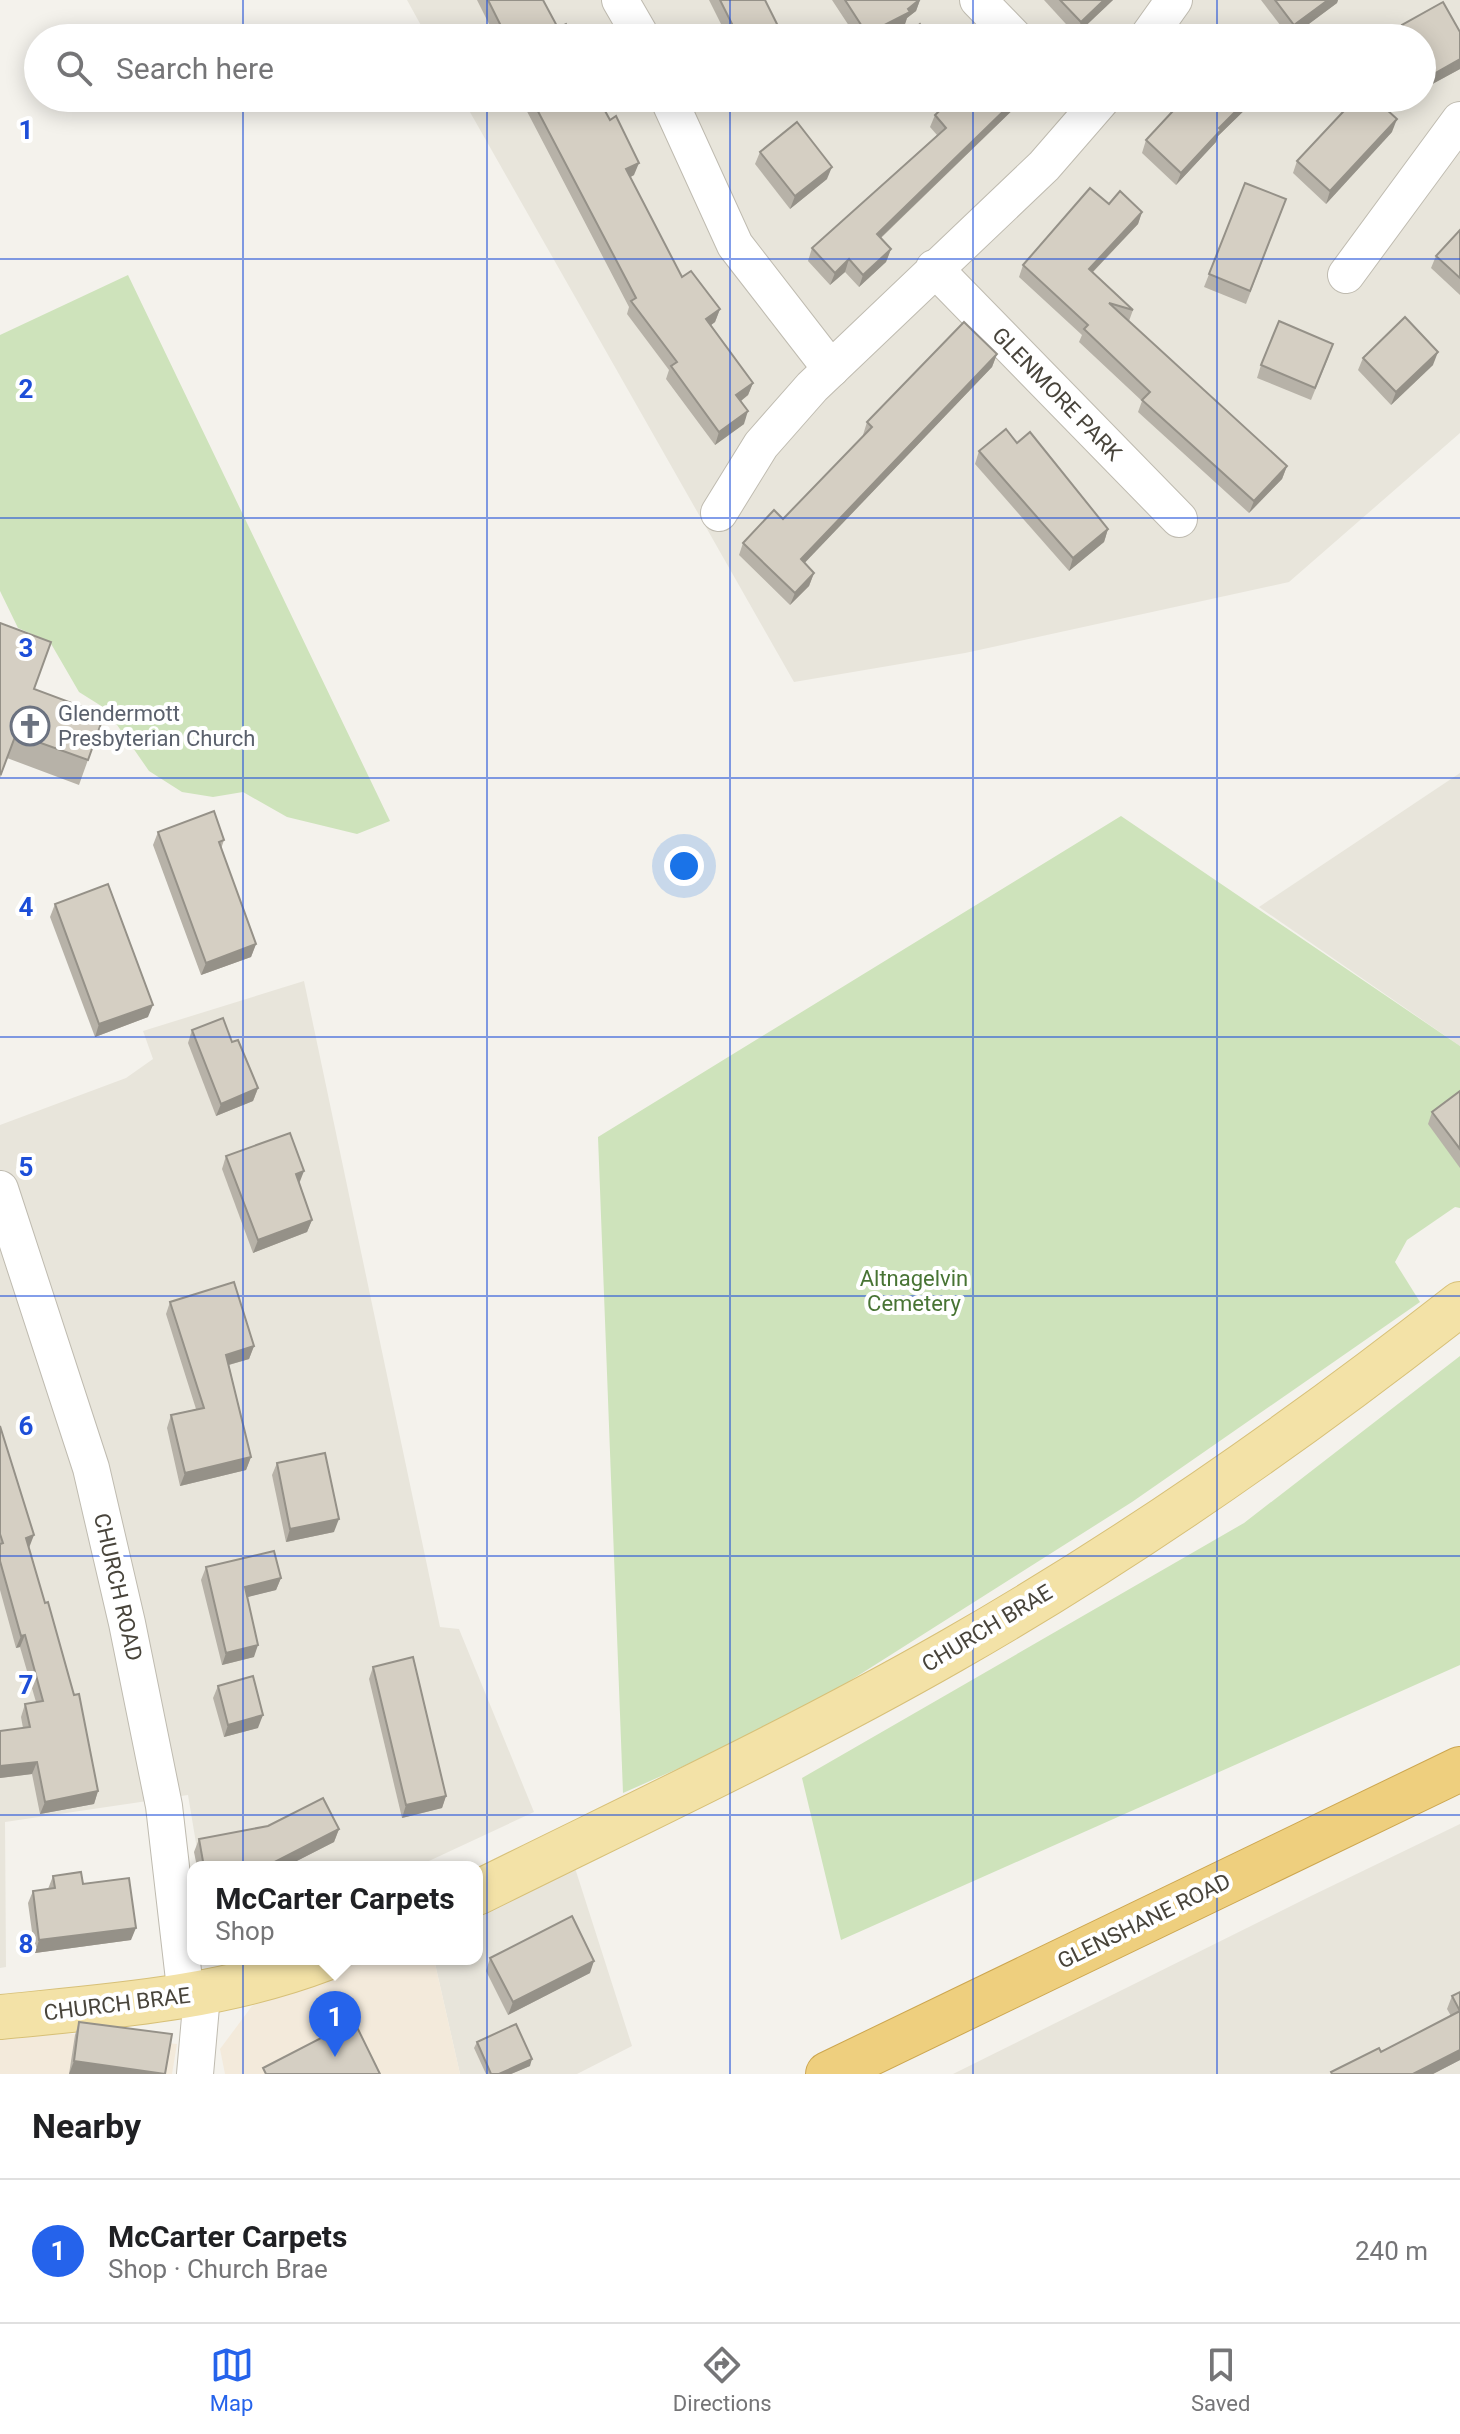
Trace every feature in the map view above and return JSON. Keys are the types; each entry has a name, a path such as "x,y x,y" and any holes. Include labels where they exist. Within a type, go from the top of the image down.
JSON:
{"highway":[{"name":"GLENSHANE ROAD","path":"828,2074 1460,1769"}],"main road":[{"name":"CHURCH BRAE","path":"483,1890 774,1746 951,1652 1113,1553 1323,1411 1460,1304"},
{"name":"CHURCH BRAE","path":"0,2017 194,1996 248,1985 306,1965"}],"street":[{"path":"620,0 634,24"},
{"path":"978,0 1001,24"},
{"path":"1157,24 1174,0"},
{"path":"674,112 735,245 831,369"},
{"path":"719,513 761,445 831,369 1044,166 1083,112"},
{"path":"1346,275 1460,120"},
{"name":"GLENMORE PARK","path":"934,268 1179,519"},
{"name":"CHURCH ROAD","path":"0,1189 91,1468 127,1623 164,1806 187,1952"},
{"name":"CHURCH ROAD","path":"189,1965 194,1996 195,2074"}],"shaded area":[{"path":"407,0 1460,0 1460,433 1289,582 965,653 794,682 470,112 1436,112 1436,24 420,24"},
{"path":"1460,773 1460,1046 1259,907"},
{"path":"304,981 440,1627 459,1629 534,1812 429,1861 199,1861 188,1795 5,1822 6,1967 0,1968 0,1125 126,1078 153,1059 143,1031"},
{"path":"1460,1824 1460,2074 953,2074 1311,1896"},
{"path":"575,1868 632,2046 577,2074 460,2074 435,1965 483,1965 483,1909"},
{"path":"351,1965 435,1965 460,2074 225,2074 220,2049 252,2006"},
{"path":"42,2031 177,2044 172,2074 0,2074 0,2036"}],"green space":[{"path":"128,275 390,821 357,834 287,817 243,792 213,797 182,792 149,771 106,709 79,692 50,642 18,628 0,591 0,335"},
{"name":"Altnagelvin Cemetery","path":"1121,816 1460,1046 1460,1208 1455,1207 1407,1240 1395,1262 1420,1302 1132,1502 788,1720 623,1793 598,1137"},
{"path":"1460,1356 1460,1665 841,1940 802,1778 1244,1523"}],"building":[{"path":"488,0 543,0 556,24 500,24"},
{"path":"720,0 765,0 777,24 732,24"},
{"path":"845,0 919,0 908,9 910,12 887,24 861,24"},
{"path":"1060,0 1104,0 1081,22"},
{"path":"1275,0 1328,0 1295,24"},
{"path":"1443,2 1460,32 1460,59 1436,73 1436,24 1404,24"},
{"path":"538,112 606,112 610,120 616,116 639,163 626,169 682,277 691,271 720,309 706,319 753,383 736,395 748,411 719,432 671,366 677,362 631,301 636,298"},
{"path":"938,112 1003,112 877,234 891,249 863,275 849,259 835,273 812,248 946,128 935,115"},
{"path":"1172,112 1235,112 1181,173 1146,140"},
{"path":"1343,112 1389,112 1397,119 1330,191 1297,161"},
{"path":"797,122 832,167 795,196 760,152"},
{"path":"1245,183 1286,199 1250,291 1209,274"},
{"path":"1090,188 1109,204 1120,191 1142,212 1089,269 1133,310 1109,303 1287,466 1254,501 1142,400 1150,392 1084,329 1088,325 1023,265"},
{"path":"1460,230 1460,278 1436,256"},
{"path":"1405,317 1438,352 1396,392 1363,358"},
{"path":"1279,321 1333,344 1315,388 1261,365"},
{"path":"964,322 997,354 801,559 814,573 795,593 743,543 774,510 783,519 872,427 867,422"},
{"path":"1006,429 1017,443 1030,432 1108,529 1073,558 979,451"},
{"path":"0,623 51,642 34,689 104,715 88,760 16,734 0,773"},
{"path":"214,811 224,840 219,842 256,944 206,963 158,832"},
{"path":"108,884 153,1005 99,1024 55,904"},
{"path":"223,1018 232,1042 238,1040 258,1088 221,1104 192,1030"},
{"path":"1460,1091 1460,1149 1432,1112"},
{"path":"290,1133 304,1171 296,1174 312,1220 258,1240 226,1156"},
{"path":"234,1282 254,1346 226,1355 251,1457 185,1473 171,1415 204,1408 170,1302"},
{"path":"0,1426 34,1535 26,1538 45,1603 48,1602 74,1695 79,1694 98,1791 45,1802 37,1762 0,1766 0,1731 30,1727 25,1704 43,1701 0,1561 0,1544 3,1543 0,1534"},
{"path":"325,1453 339,1519 290,1529 277,1463"},
{"path":"274,1551 281,1578 245,1587 258,1645 226,1653 206,1567"},
{"path":"413,1657 446,1796 406,1805 373,1667"},
{"path":"253,1676 263,1715 228,1725 218,1686"},
{"path":"323,1798 339,1829 277,1861 203,1861 199,1839 268,1826"},
{"path":"81,1872 83,1884 129,1878 136,1928 39,1940 33,1891 55,1888 53,1876"},
{"path":"572,1916 594,1961 513,2002 490,1958"},
{"path":"1460,1992 1460,2011 1452,1996"},
{"path":"1460,2011 1460,2050 1413,2074 1331,2072 1379,2048 1381,2052"},
{"path":"354,2021 380,2074 266,2074 263,2068"},
{"path":"79,2022 172,2034 165,2074 74,2061"},
{"path":"516,2024 532,2059 499,2074 491,2074 477,2042"}],"place":[{"name":"Glendermott Presbyterian Church","path":"30,726"},
{"name":"McCarter Carpets","path":"335,2057"}]}
